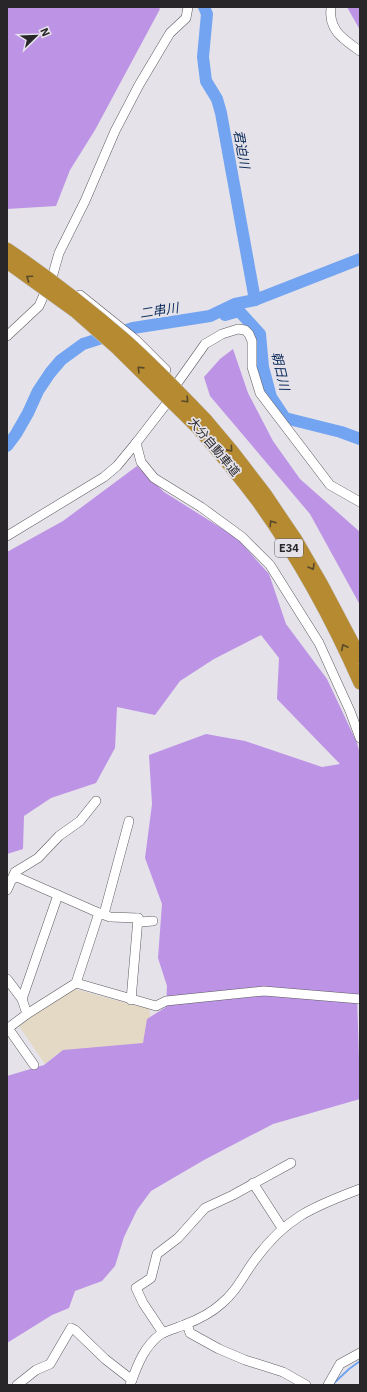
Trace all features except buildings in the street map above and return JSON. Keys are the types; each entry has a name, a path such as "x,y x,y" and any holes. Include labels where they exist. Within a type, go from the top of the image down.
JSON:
{"highway":[{"name":"大分自動車道","path":"7,249 81,303 126,340 170,383 201,423 224,458 252,494 287,545 314,590 346,651 360,683"},
{"name":"大分自動車道","path":"7,262 74,311 232,452 265,494 296,540 322,585 360,657"}],"street":[{"path":"7,336 39,306 53,274 59,253 85,201 115,131 139,85 170,33 186,18 188,7"},
{"path":"331,7 330,14 333,27 344,40 360,51"},
{"path":"7,262 16,258 28,258 53,274 113,320 136,340 178,382"},
{"path":"7,536 104,477 117,466 167,403 166,399 206,344 222,334 238,329 245,330 249,334 252,341 252,367 260,393 330,485 360,502"},
{"path":"136,443 141,462 154,478 201,507 242,537 270,565 319,643 350,711 360,738"},
{"path":"7,890 15,872 38,858 60,836 80,821 96,801"},
{"path":"34,1065 8,1029 27,1014 76,982 102,914 129,821"},
{"path":"12,879 18,876 110,917 138,918 141,922 153,921"},
{"path":"22,999 58,895"},
{"path":"131,1000 138,918"},
{"path":"7,979 22,999 27,1014"},
{"path":"76,982 131,1000 156,1006 166,1001 264,991 360,999"},
{"path":"163,1333 143,1303 136,1288 151,1278 157,1254 178,1238 206,1208 233,1196 253,1183 291,1163"},
{"path":"253,1183 282,1228"},
{"path":"17,1385 36,1370 50,1364 71,1328 131,1382 138,1364 151,1343 163,1333 204,1316 222,1304 237,1287 267,1243 282,1228 302,1213 360,1189"},
{"path":"187,1324 190,1334 219,1349 245,1360 283,1372 306,1385"},
{"path":"328,1385 340,1364 360,1353"}],"shaded area":[{"path":"7,7 158,7 160,9 95,130 70,170 56,206 7,209"},
{"path":"347,7 360,7 360,30"},
{"path":"233,349 248,393 273,441 300,479 360,532 360,605 310,514 210,396 204,377 220,359"},
{"path":"137,466 164,492 237,538 269,574 286,624 327,679 357,743 360,754 360,998 357,997 360,1099 273,1124 204,1160 151,1191 137,1210 124,1237 115,1266 102,1281 75,1291 69,1308 52,1315 7,1343 7,1076 44,1065 63,1050 143,1043 147,1019 166,1007 167,986 158,958 162,904 145,858 152,804 149,755 206,734 245,741 322,767 340,764 277,699 279,658 261,635 214,659 180,681 155,715 117,707 115,748 96,783 51,798 24,816 23,849 7,854 7,552 63,521"},
{"path":"75,989 149,1008 156,1063 78,1109 58,1053 45,1064 17,1023"}],"waterway":[{"name":"君迫川","path":"204,7 207,14 203,57 206,81 217,99 221,113 255,300"},
{"name":"二串川","path":"7,446 16,434 38,391 50,373 61,360 83,344 133,328 210,316 235,304 255,300 360,259"},
{"name":"朝日川","path":"225,315 239,311 260,334 263,367 271,397 285,418 341,432 360,439"},
{"path":"333,1384 360,1361"}]}
